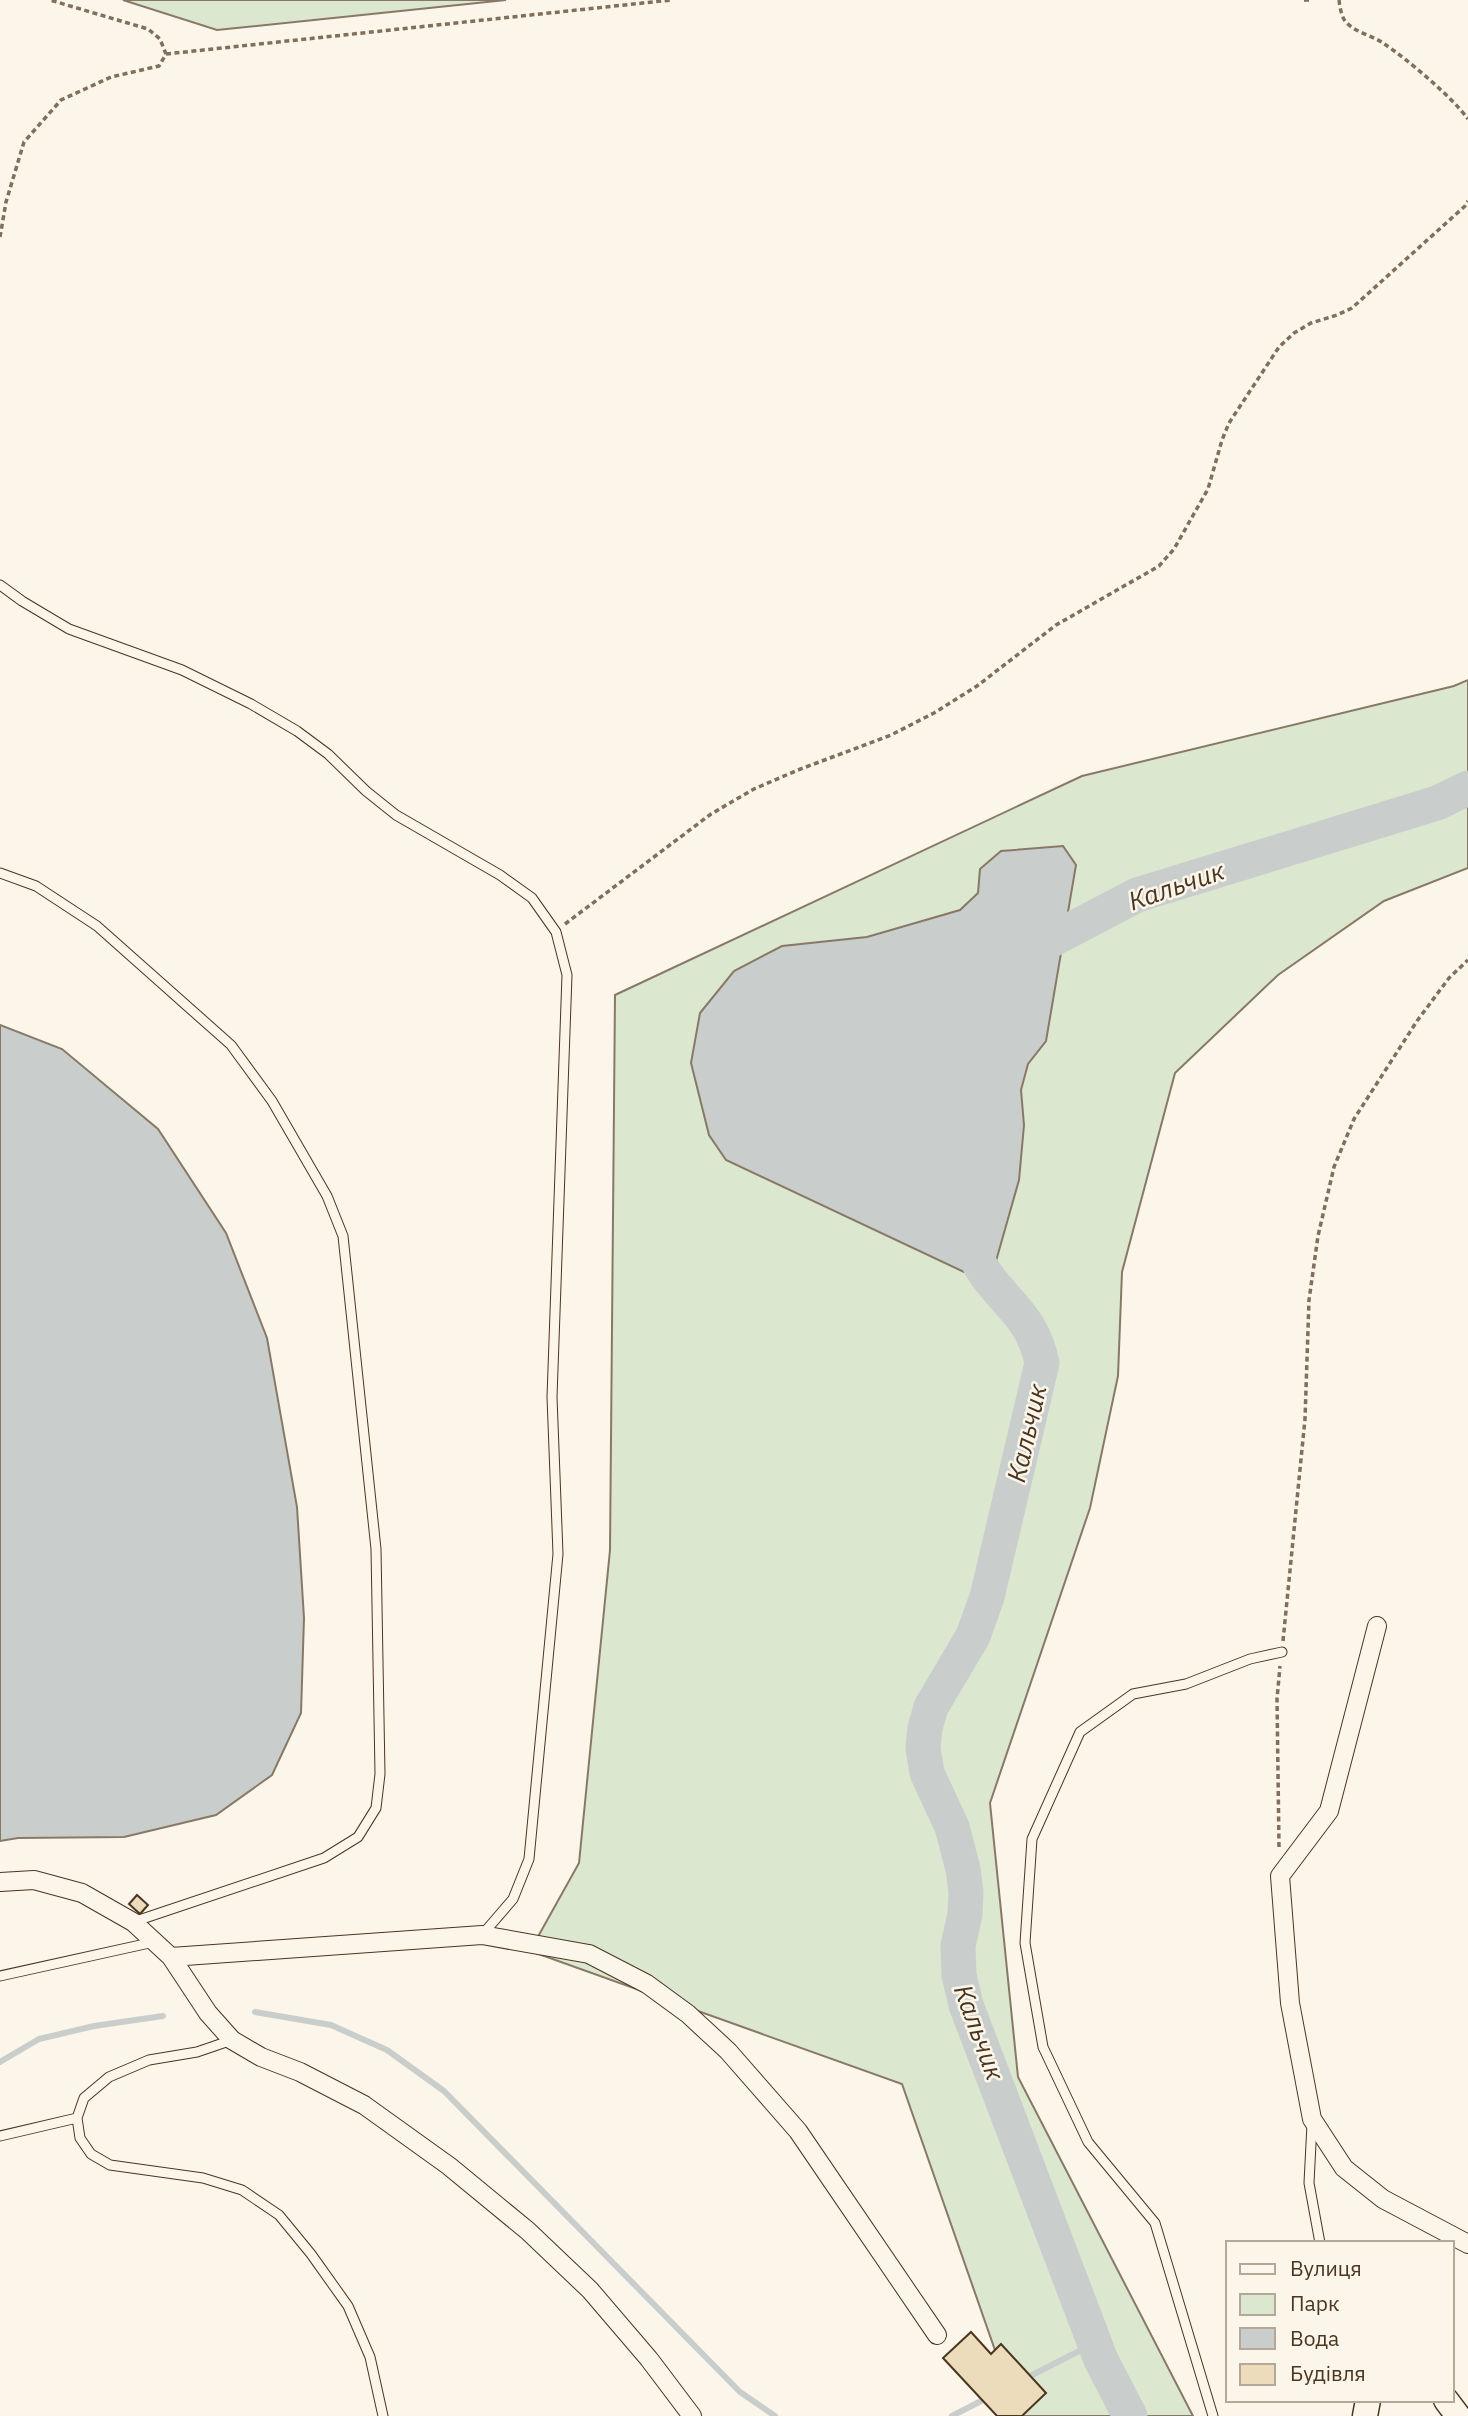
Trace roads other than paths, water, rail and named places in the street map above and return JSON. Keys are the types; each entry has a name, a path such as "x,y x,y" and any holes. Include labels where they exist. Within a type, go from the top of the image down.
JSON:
{"street":[{"path":"1377,1626 1329,1811 1280,1876 1290,2003 1312,2119 1344,2168 1383,2199 1468,2244"},
{"path":"0,1881 34,1880 82,1893 133,1922 171,1957 208,2013 232,2040 261,2057 300,2072 364,2105 459,2174 528,2231 590,2290 649,2359 692,2416"},
{"path":"171,1957 482,1935 589,1954 647,1984 688,2014 728,2051 798,2131 937,2335"}],"lane":[{"path":"0,584 22,601 69,629 182,670 251,704 297,731 328,754 366,791 396,815 500,875 532,898 555,932 566,975 552,1397 558,1554 529,1859 513,1899 482,1935"},
{"path":"0,873 36,886 97,926 230,1045 279,1113 327,1196 343,1236 376,1549 380,1774 376,1808 358,1837 324,1858 133,1922"},
{"path":"1213,2416 1155,2223 1088,2142 1043,2047 1024,1944 1032,1839 1080,1732 1133,1694 1186,1684 1250,1659 1282,1652"},
{"path":"0,1976 154,1942"},
{"path":"232,2040 197,2052 149,2060 109,2077 84,2098 77,2118 80,2138 91,2154 110,2165 203,2178 242,2190 279,2215 311,2253 348,2306 370,2357 383,2416"},
{"path":"0,2136 77,2118"},
{"path":"1312,2119 1309,2183 1320,2241"}],"water":[{"path":"1063,846 1076,865 1046,1041 1028,1064 1021,1090 1024,1125 1019,1180 996,1261 985,1273 964,1272 726,1160 709,1135 691,1063 700,1013 734,971 782,946 867,937 960,910 978,893 980,869 1001,851"},
{"path":"0,1025 62,1049 158,1129 226,1233 267,1338 297,1507 304,1618 301,1713 272,1775 216,1815 124,1837 18,1838 0,1841"}],"waterway":[{"name":"Кальчик","path":"1021,956 1137,895 1437,803 1468,788"},
{"name":"Кальчик","path":"964,1231 983,1271 1027,1325 1042,1363 987,1597 973,1636 931,1707 923,1748 927,1773 952,1827 963,1869 965,1914 958,1946 959,1975 966,2005 1101,2360 1130,2416"},
{"path":"255,2012 331,2025 387,2050 444,2091 740,2392 775,2416"},
{"path":"0,2062 39,2039 94,2026 163,2016"},
{"path":"1030,2376 1095,2343"},
{"path":"952,2416 983,2400"}]}
